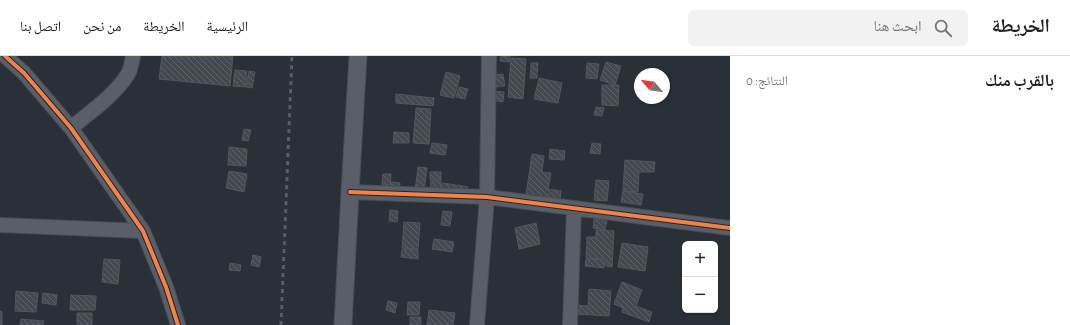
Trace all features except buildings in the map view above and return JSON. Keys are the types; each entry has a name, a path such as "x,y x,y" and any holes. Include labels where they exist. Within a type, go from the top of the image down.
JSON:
{"street":[{"path":"5,56 24,73 71,128 143,231 166,287 178,325"},
{"path":"71,128 118,87 129,73 133,56"},
{"path":"343,325 358,56"},
{"path":"477,325 487,197 489,56"},
{"path":"350,192 487,197 730,228"},
{"path":"570,325 574,209"},
{"path":"0,225 143,231"}],"railway":[{"path":"281,325 292,56"}],"cycle path":[{"path":"5,56 24,73 71,128 143,231 166,287 178,325"},
{"path":"350,192 487,197 730,228"}]}
